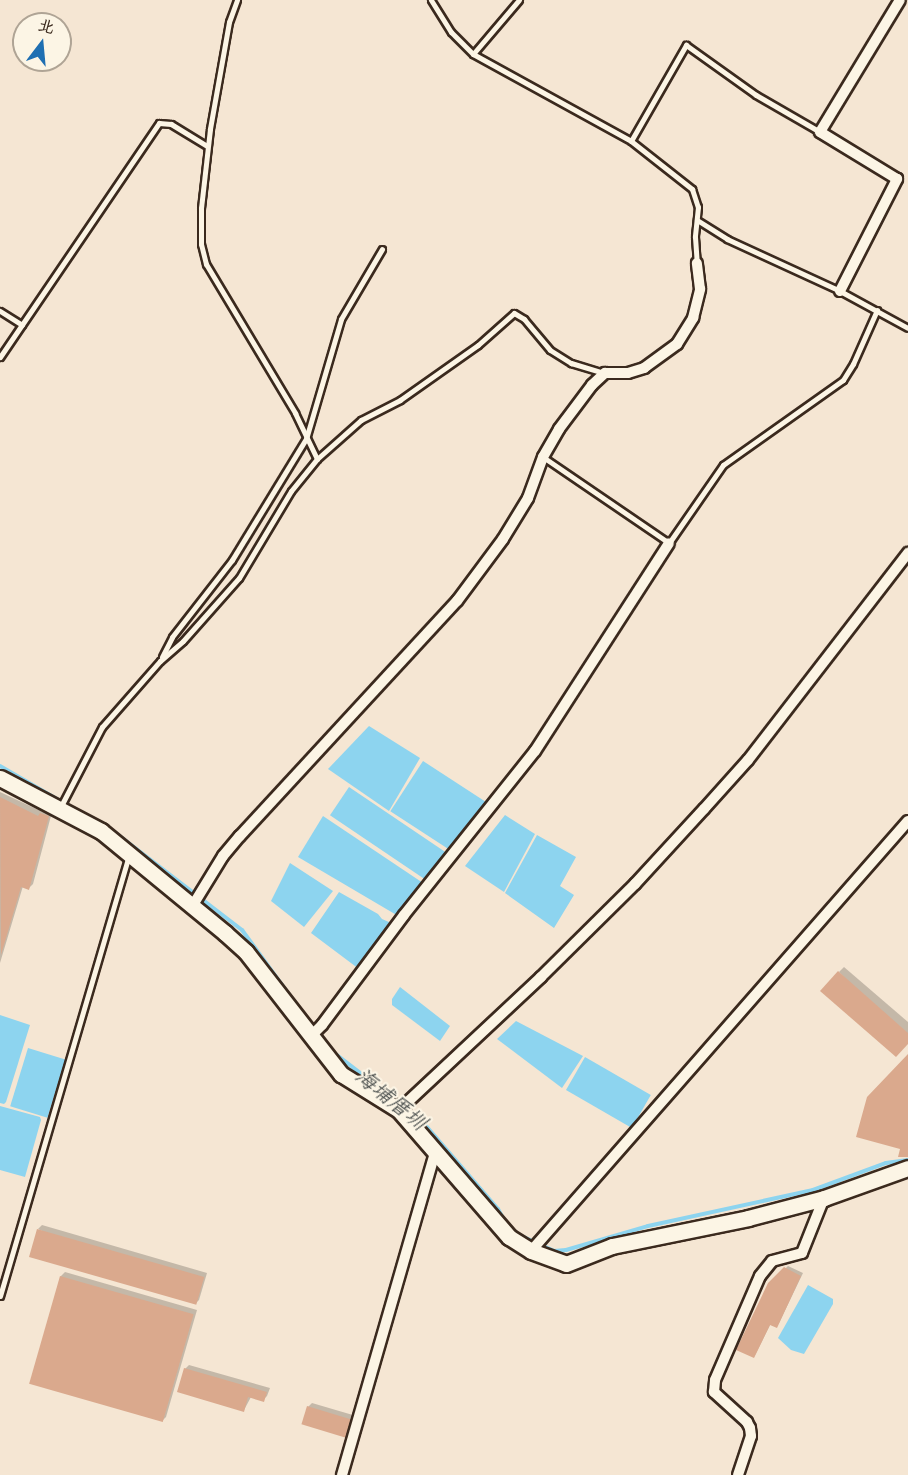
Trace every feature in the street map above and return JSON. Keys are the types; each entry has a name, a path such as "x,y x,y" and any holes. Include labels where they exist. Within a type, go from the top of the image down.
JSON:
{"street":[{"path":"840,291 897,179 820,132 900,0"},
{"path":"193,905 223,856 240,836 457,601 503,539 528,498 543,457 578,402 605,373 628,373 644,368 677,344 693,318 700,289 697,263"},
{"path":"310,1036 322,1025 404,915 535,751 669,543"},
{"path":"399,1110 541,977 635,884 704,809 762,742 908,553"},
{"path":"0,778 59,811 101,831 130,852 246,952 341,1074 399,1110 508,1237 531,1251 566,1264 612,1246 748,1218 824,1198 908,1168"},
{"path":"531,1251 908,821"},
{"path":"342,1475 435,1153"},
{"path":"738,1475 751,1436 750,1428 747,1422 714,1392 715,1380 760,1276 772,1261 802,1253 824,1198"}],"lane":[{"path":"237,0 227,34 207,146 201,244 206,264 295,413 317,459"},
{"path":"431,0 452,32 473,54 631,141 692,189 698,207 695,237 697,263"},
{"path":"473,54 519,0"},
{"path":"631,141 686,45 756,95 820,132"},
{"path":"0,357 159,123 171,124 207,146"},
{"path":"697,220 727,238 840,291 908,328"},
{"path":"160,661 172,637 232,560 306,439 341,319 382,249"},
{"path":"543,457 669,543 723,465 843,380 853,364 877,310"},
{"path":"0,311 22,325"},
{"path":"59,811 102,728 160,661 183,641 239,578 291,491 317,459 361,420 400,400 478,345 514,314 524,319 550,350 571,363 605,373"},
{"path":"0,1296 130,852"}],"water":[{"path":"369,726 420,758 389,811 328,769"},
{"path":"423,761 492,806 459,856 390,811"},
{"path":"349,787 450,855 431,883 330,815"},
{"path":"505,815 535,834 504,892 465,866"},
{"path":"323,816 429,887 405,920 298,857"},
{"path":"537,835 576,857 560,886 574,895 554,928 505,893"},
{"path":"290,863 333,891 304,927 271,901"},
{"path":"339,892 378,914 382,919 398,926 363,972 311,933"},
{"path":"400,987 450,1026 440,1041 392,1005 392,999"},
{"path":"0,1015 30,1025 4,1104 0,1103"},
{"path":"516,1021 583,1056 562,1088 497,1039"},
{"path":"28,1048 65,1059 47,1118 10,1106"},
{"path":"585,1057 651,1095 632,1128 566,1090"},
{"path":"0,1106 40,1117 25,1177 0,1170"},
{"path":"808,1285 833,1299 833,1304 804,1354 791,1350 778,1338"}],"building":[{"path":"0,797 38,816 40,813 49,816 29,890 21,887 1,955"},
{"path":"838,971 908,1033 908,1044 896,1057 820,991"},
{"path":"908,1054 908,1157 898,1157 900,1149 856,1137 867,1097"},
{"path":"37,1229 204,1277 196,1305 29,1257"},
{"path":"784,1267 801,1276 777,1328 770,1325 754,1358 736,1350 768,1283"},
{"path":"60,1276 194,1314 163,1422 29,1384"},
{"path":"184,1368 267,1392 264,1402 248,1397 244,1412 177,1392"},
{"path":"307,1406 360,1422 354,1440 301,1424"}],"waterway":[{"name":"海埔厝圳","path":"0,766 62,802"},
{"name":"海埔厝圳","path":"113,831 242,930 306,1018"},
{"name":"海埔厝圳","path":"333,1052 420,1119 498,1209 507,1225"},
{"name":"海埔厝圳","path":"517,1234 554,1251 566,1250 648,1226 813,1190 886,1163 908,1160"}]}
